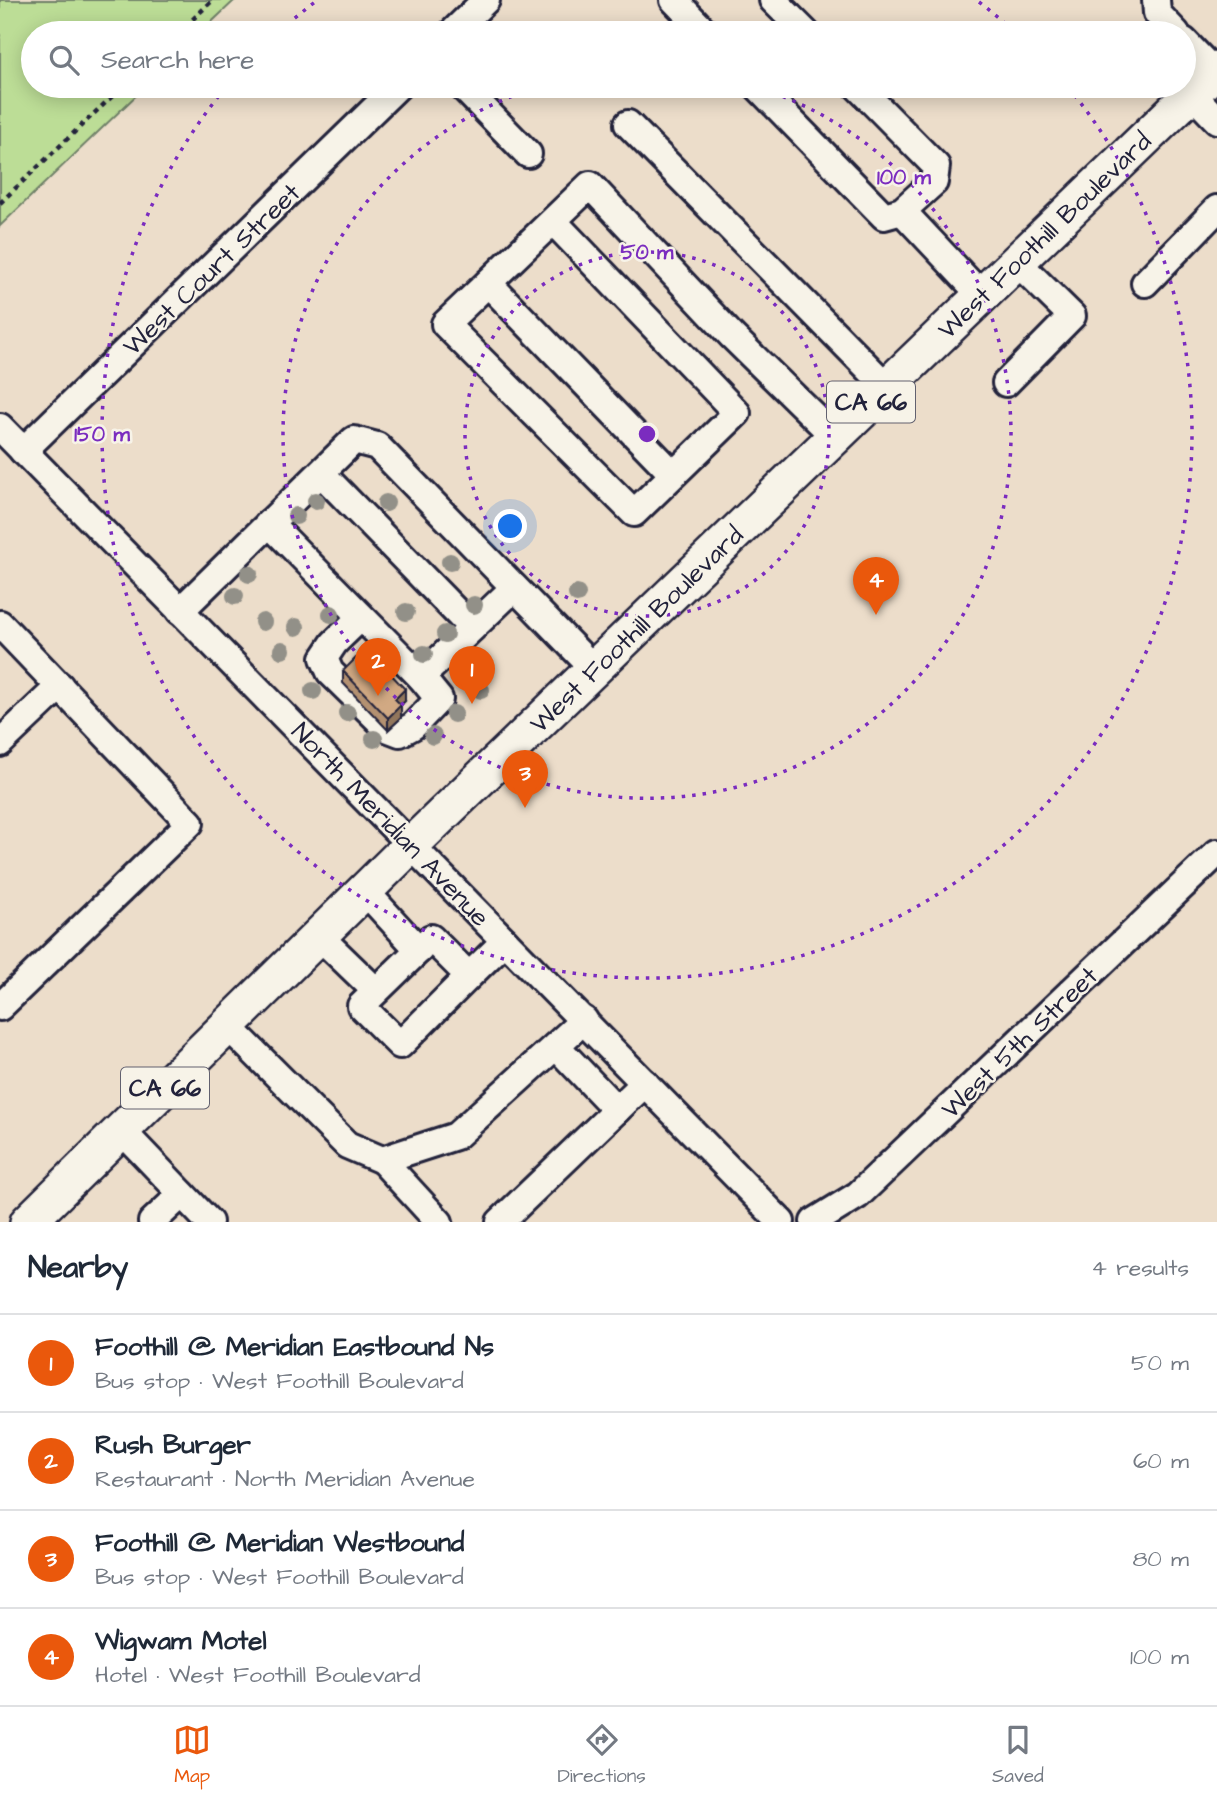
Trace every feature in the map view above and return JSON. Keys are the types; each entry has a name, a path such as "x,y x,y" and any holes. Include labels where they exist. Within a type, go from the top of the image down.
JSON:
{"main road":[{"name":"West Foothill Boulevard","path":"28,1222 411,845 1186,98"}],"street":[{"path":"464,21 486,0"},
{"path":"674,0 694,21"},
{"path":"1156,0 1157,13 1165,21"},
{"path":"1196,60 1207,78 1217,120"},
{"name":"West Court Street","path":"23,452 386,98"},
{"path":"474,98 528,153"},
{"path":"769,98 884,216 902,211 934,182 936,166 869,98"},
{"path":"628,124 887,387"},
{"path":"553,221 737,413 634,513 445,324 553,221 590,186 732,336 835,437"},
{"path":"1145,283 1217,209"},
{"path":"902,211 982,296"},
{"path":"1006,383 1072,316 1017,262"},
{"path":"488,283 673,474"},
{"name":"North Meridian Avenue","path":"0,426 781,1222"},
{"path":"180,611 354,440 377,446 594,669"},
{"path":"321,473 472,628"},
{"path":"269,523 421,677 439,699 414,726 400,733 387,728 330,672 324,658 334,643 361,617"},
{"path":"421,677 514,588"},
{"path":"0,624 190,823 0,1007"},
{"path":"0,743 60,686"},
{"name":"West 5th Street","path":"814,1222 858,1195 1217,853"},
{"path":"365,891 419,950"},
{"path":"319,936 376,991"},
{"path":"469,976 431,939 360,1006 400,1045 505,941"},
{"path":"382,1160 456,1136 583,1020"},
{"path":"228,1026 347,1145 382,1160 439,1222"},
{"path":"556,1046 617,1110"},
{"path":"500,1222 645,1083"},
{"path":"121,1130 209,1222"},
{"path":"152,1222 182,1194"}],"path":[{"path":"191,21 213,0"},
{"path":"0,203 110,98"}],"green space":[{"path":"0,0 235,0 213,21 21,21 21,98 133,98 0,226"}],"building":[{"path":"356,658 376,679 386,669 405,689 395,699 401,705 388,718 343,671"}],"place":[{"name":"Wigwam Motel","path":"876,615"},
{"name":"Rush Burger","path":"378,696"},
{"name":"Foothill @ Meridian Eastbound Ns","path":"472,704"},
{"name":"Foothill @ Meridian Westbound","path":"525,808"}]}
